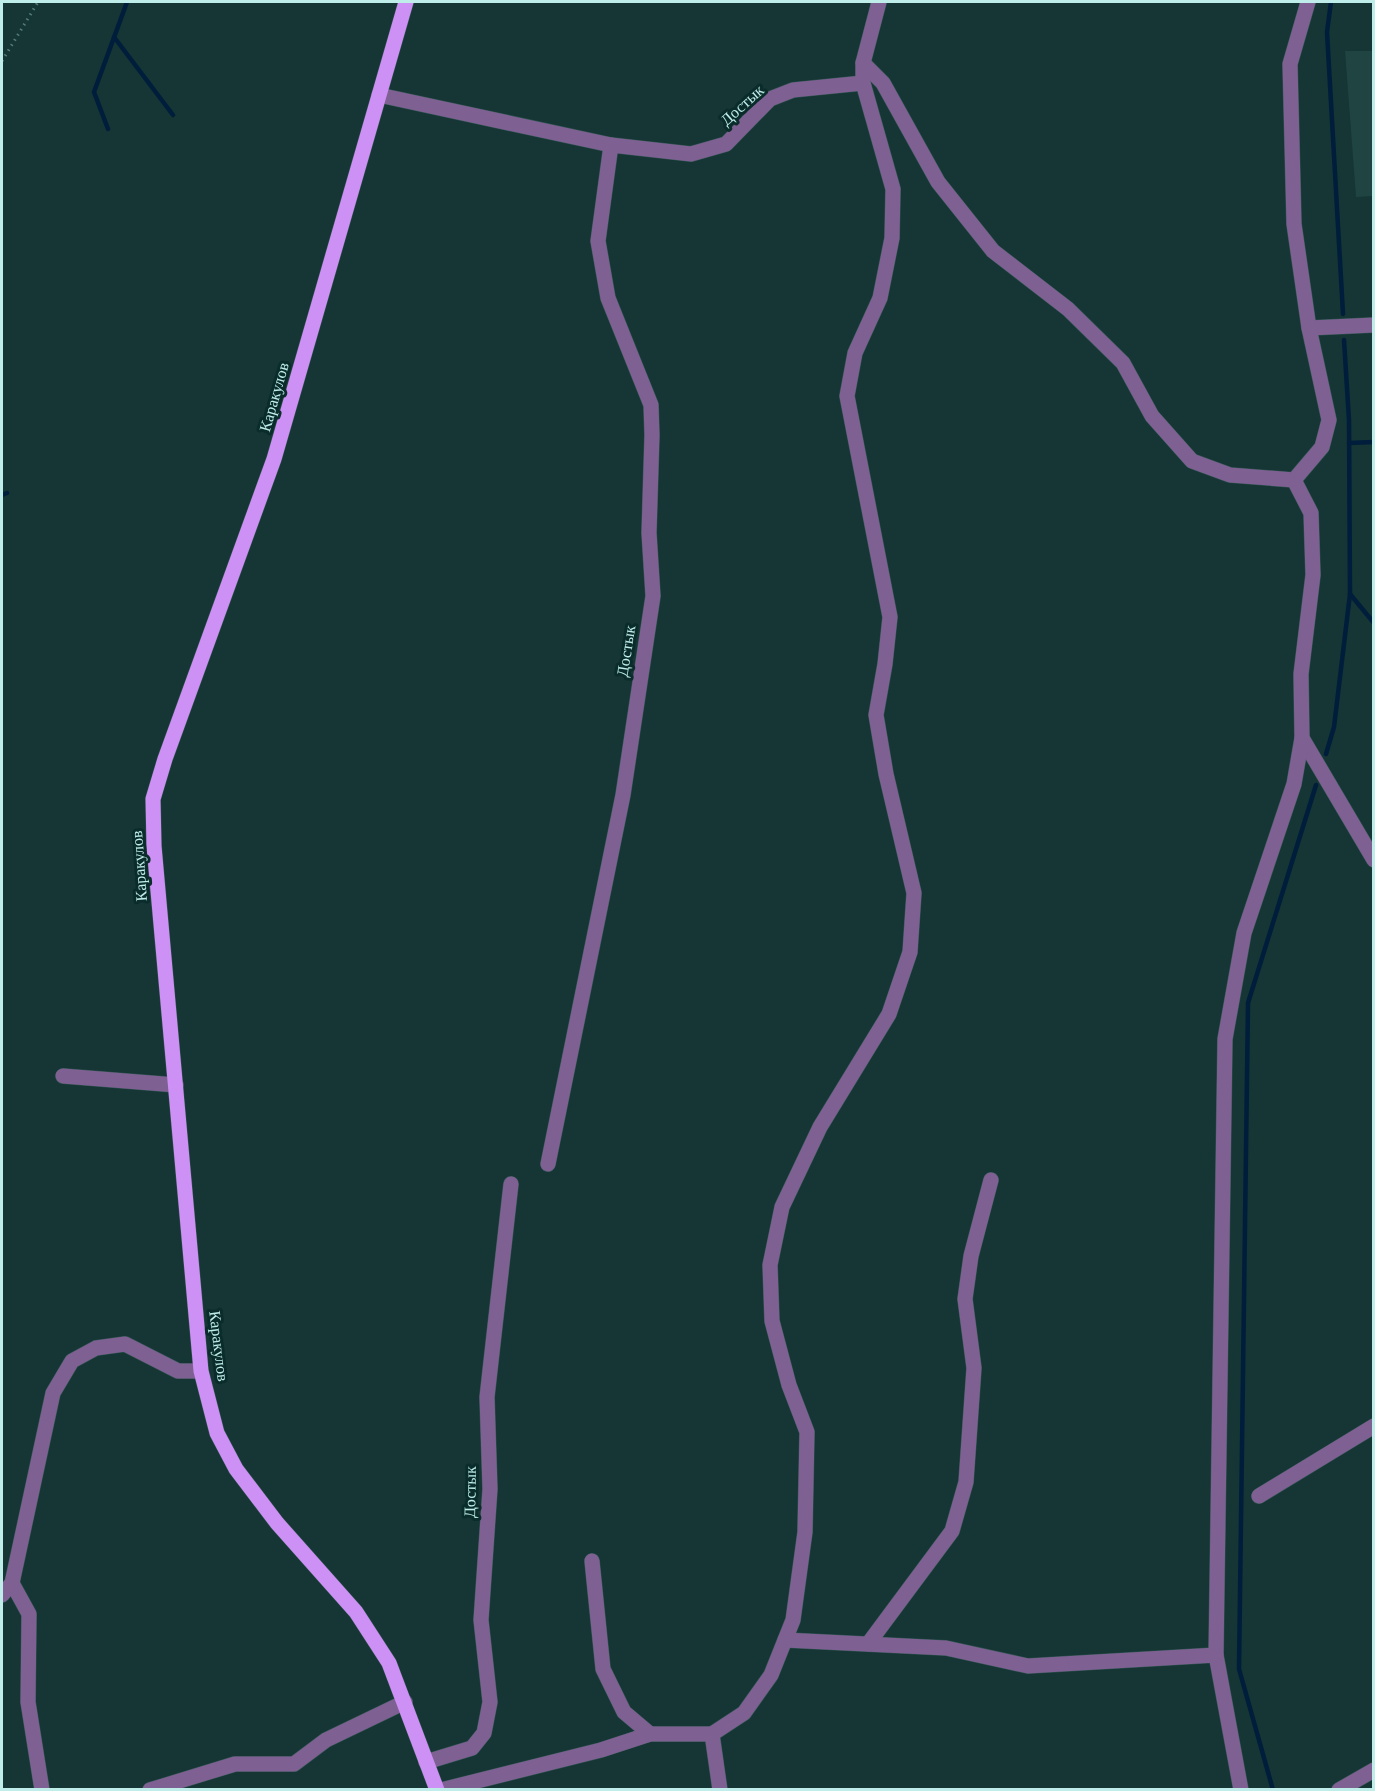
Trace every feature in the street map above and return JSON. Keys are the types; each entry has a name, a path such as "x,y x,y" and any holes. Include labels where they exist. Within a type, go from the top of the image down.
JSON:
{"main road":[{"name":"Каракулов","path":"406,2 274,459 165,759 153,799 154,846 201,1371 217,1433 236,1469 277,1523 356,1612 389,1663 426,1762 439,1790"}],"street":[{"path":"439,1790 601,1750 650,1734 712,1734 744,1713 771,1675 793,1620 806,1532 807,1432 789,1385 772,1321 770,1265 782,1206 820,1127 889,1014 910,952 915,893 886,774 876,715 890,617 847,396 855,353 880,298 892,238 893,189 863,83 863,63 879,2"},
{"path":"1294,480 1322,447 1329,420 1309,328 1294,224 1290,64 1308,2"},
{"path":"863,63 883,83 938,182 993,251 1068,309 1123,363 1152,416 1192,461 1230,475 1294,480"},
{"name":"Достык","path":"379,95 611,145 691,154 726,144 770,99 793,90 863,83"},
{"name":"Достык","path":"548,1164 623,795 653,596 649,532 651,405 608,298 598,242 611,145"},
{"path":"1309,328 1374,325"},
{"path":"1242,1790 1216,1655 1225,1039 1244,933 1294,784 1302,738 1301,674 1313,574 1311,513 1294,480"},
{"path":"1302,738 1374,860"},
{"path":"63,1076 176,1085"},
{"path":"868,1644 952,1531 966,1482 974,1368 965,1299 970,1256 991,1180"},
{"name":"Достык","path":"426,1762 472,1749 484,1733 490,1702 481,1620 490,1489 487,1397 511,1185"},
{"path":"2,1595 12,1583 53,1393 72,1361 96,1348 125,1344 178,1371 201,1371"},
{"path":"1258,1496 1374,1426"},
{"path":"592,1561 603,1669 624,1712 650,1734"},
{"path":"12,1583 29,1614 28,1702 42,1790"},
{"path":"785,1640 946,1648 1028,1665 1216,1655"},
{"path":"150,1790 235,1764 294,1764 326,1740 405,1702"},
{"path":"712,1734 720,1790"},
{"path":"1339,1790 1374,1770"}],"path":[{"path":"2,61 39,2"}],"shaded area":[{"path":"1345,51 1373,51 1373,196 1356,197"}],"waterway":[{"path":"108,129 94,92 127,2"},
{"path":"1331,2 1327,32 1343,314"},
{"path":"114,37 173,115"},
{"path":"1326,754 1334,727 1350,594 1349,420 1344,340"},
{"path":"1349,443 1374,442"},
{"path":"2,495 7,493"},
{"path":"1350,594 1374,623"},
{"path":"1273,1790 1239,1669 1248,1003 1316,785"}]}
